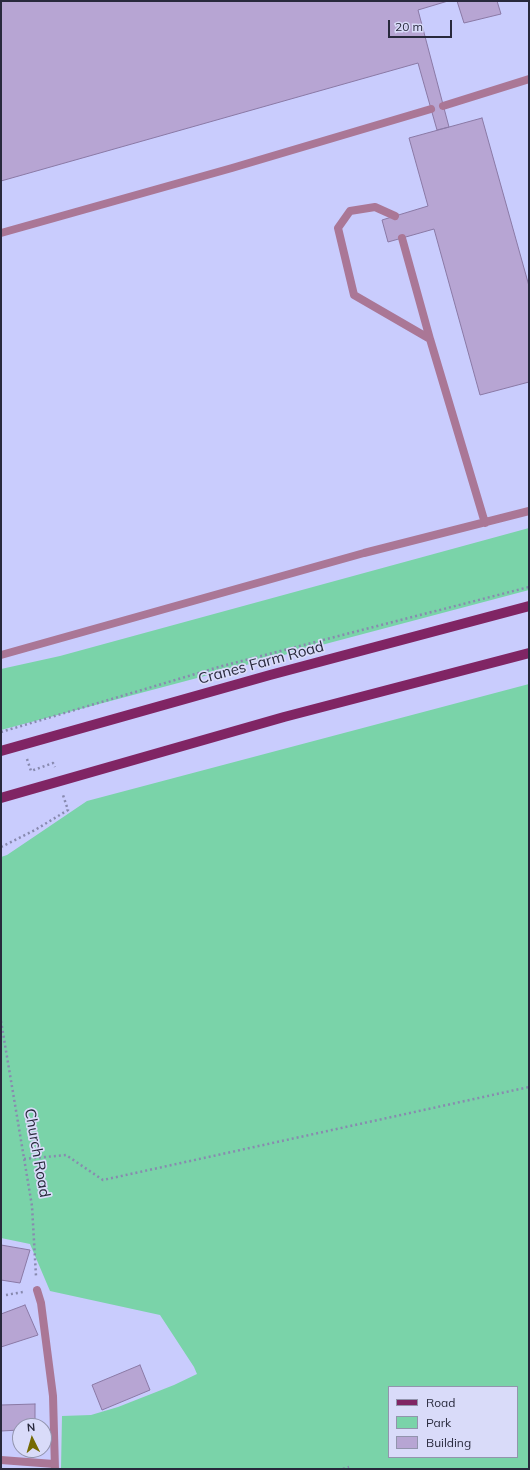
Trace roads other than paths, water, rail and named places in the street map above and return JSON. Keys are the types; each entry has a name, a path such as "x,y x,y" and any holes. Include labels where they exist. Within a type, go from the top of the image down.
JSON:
{"main road":[{"name":"Cranes Farm Road","path":"1,751 270,675 529,606"},
{"path":"1,798 276,720 529,653"}],"street":[{"path":"443,106 529,80"},
{"path":"1,233 232,168 431,109"},
{"path":"395,216 375,207 350,211 338,228 354,295 430,339"},
{"path":"402,238 430,339 485,522"},
{"path":"1,655 364,553 529,510"},
{"path":"1,1460 55,1467 53,1396 41,1302 37,1290"}]}
